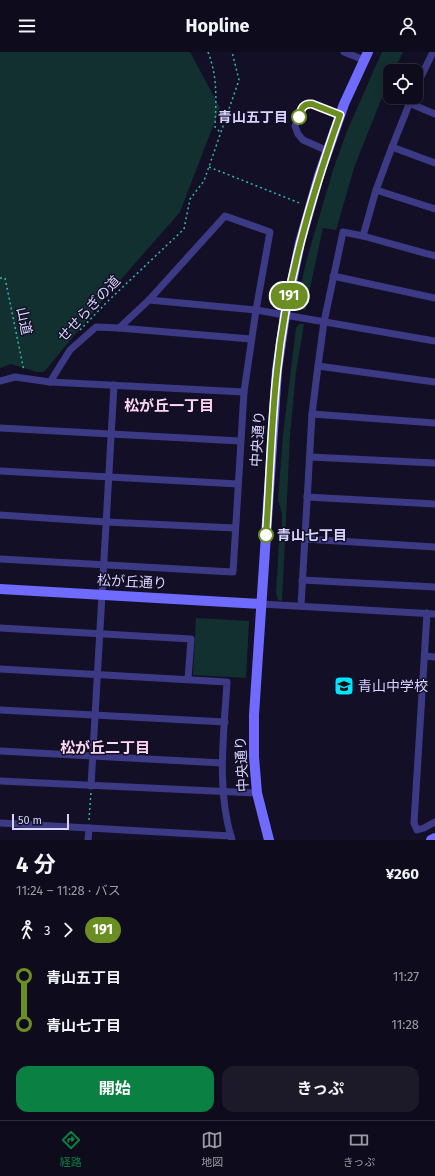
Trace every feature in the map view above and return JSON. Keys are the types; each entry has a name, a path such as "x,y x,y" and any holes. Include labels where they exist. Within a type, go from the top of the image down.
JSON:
{"street":[{"path":"344,52 366,56"},
{"path":"423,76 432,63 433,52"},
{"name":"中央通り","path":"269,840 257,793 254,757 254,715 277,370 285,315 300,244 319,176 340,115 366,56"},
{"path":"328,150 303,140 298,134 295,126 304,105 308,103 340,115"},
{"path":"363,236 376,190 409,104"},
{"path":"418,104 435,114"},
{"path":"392,147 435,163"},
{"path":"376,190 435,209"},
{"path":"0,559 233,572 244,392 251,339 270,232 225,216 149,300 119,328"},
{"path":"301,606 312,414 324,322 343,232 435,256"},
{"path":"334,276 435,298"},
{"path":"149,300 256,310 435,341"},
{"path":"50,382 70,350 96,327 251,339"},
{"path":"318,366 435,382"},
{"path":"0,381 15,377 50,382 244,392"},
{"path":"91,786 114,385"},
{"path":"312,414 435,423"},
{"path":"0,428 240,441"},
{"path":"310,457 435,463"},
{"path":"0,471 238,484"},
{"path":"307,497 435,504"},
{"path":"0,515 235,528"},
{"path":"305,539 435,547"},
{"path":"302,580 435,587"},
{"name":"松が丘通り","path":"0,589 261,604"},
{"path":"261,604 431,614 425,656 414,823 417,830 435,822"},
{"path":"0,628 191,639 188,679"},
{"path":"425,656 435,657"},
{"path":"0,669 227,682 222,763 222,792 232,838 0,823"},
{"path":"0,710 224,722"},
{"path":"0,751 222,763"},
{"path":"0,780 91,786 257,793"},
{"path":"88,840 89,828"},
{"path":"431,840 435,838"}],"path":[{"path":"208,52 216,81 215,127 221,133"},
{"path":"232,52 239,80 209,167 304,204"},
{"name":"せせらぎの道","path":"77,334 107,302 184,229 190,199 204,181 209,167"},
{"name":"山道","path":"0,278 5,278 24,372 19,372"},
{"path":"89,828 91,786"}],"green space":[{"path":"0,52 190,52 220,108 180,212 110,292 44,372 37,372 11,364 0,368"},
{"path":"382,52 403,52 397,64 383,64 383,95 355,165 336,230 323,228 305,311 296,304 308,255 333,170 347,131"},
{"path":"299,324 304,324 296,372 290,436 282,601 278,600 276,593 279,543 282,536 282,513 278,500 283,435 296,328"},
{"path":"196,618 249,621 246,678 193,675"}],"bus line":[{"name":"191","path":"266,535 277,370 285,315 298,255 319,176 340,115 308,103 304,105 299,117"}],"place":[{"name":"青山五丁目","path":"299,117"},
{"name":"青山七丁目","path":"266,535"},
{"name":"青山中学校","path":"344,686"}],"district":[{"name":"松が丘一丁目","path":"169,406"},
{"name":"松が丘二丁目","path":"105,748"}]}
